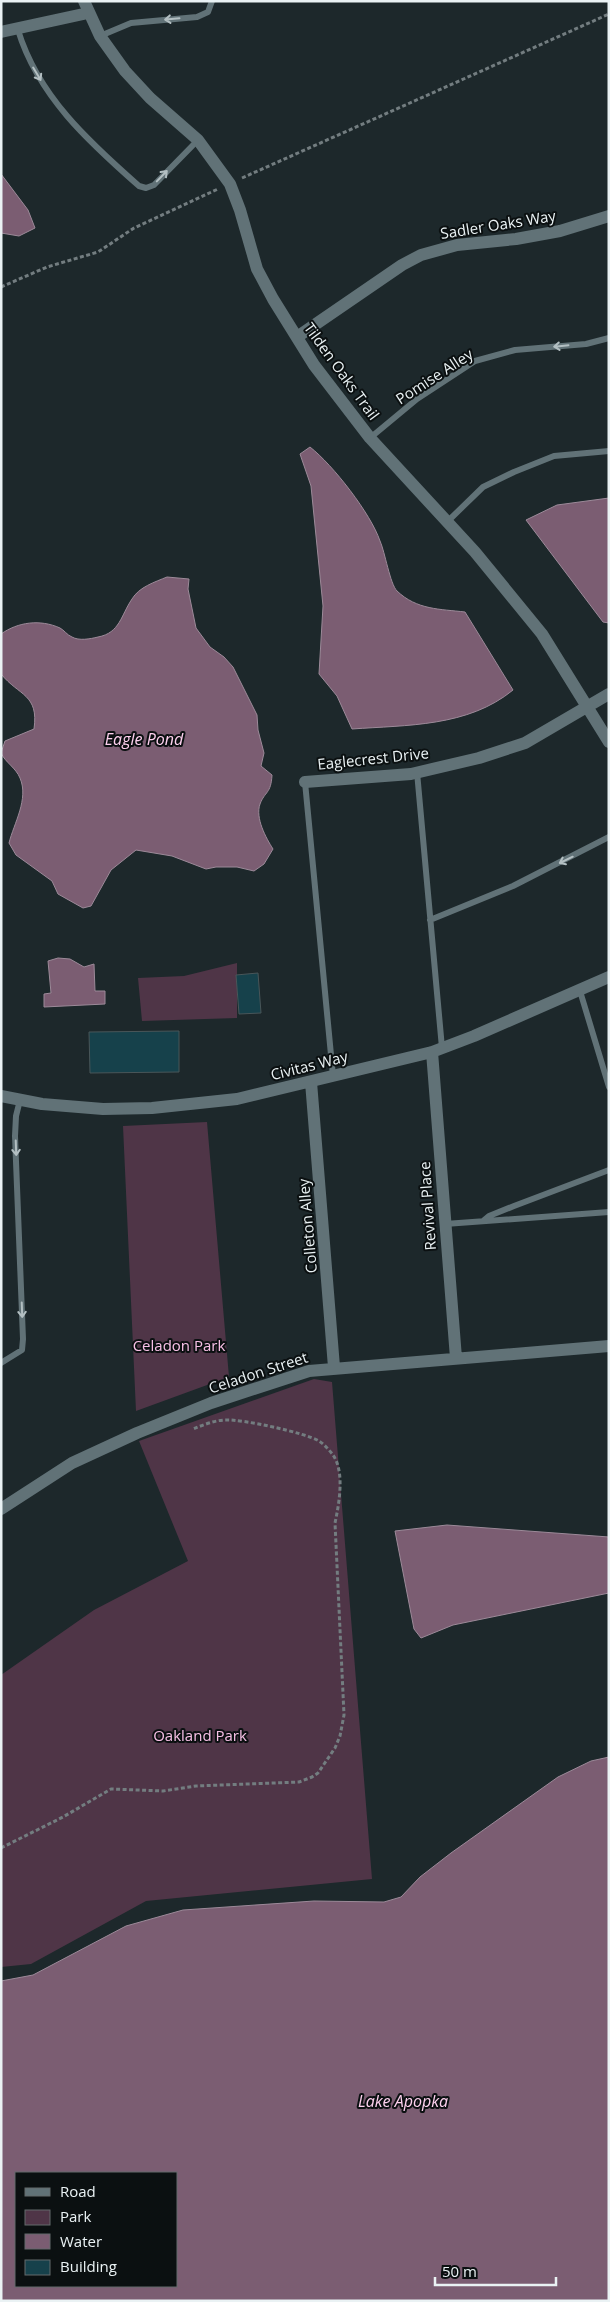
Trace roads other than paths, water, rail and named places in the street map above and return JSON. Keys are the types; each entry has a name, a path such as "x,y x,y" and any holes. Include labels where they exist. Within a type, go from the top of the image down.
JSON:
{"street":[{"name":"Tilden Oaks Trail","path":"86,7 100,36 125,71 150,98 198,140 230,184 240,210 257,269 296,337 314,364 370,438 475,552 542,634 609,742"},
{"path":"1,32 18,30 86,7"},
{"name":"Sadler Oaks Way","path":"296,337 402,265 421,255 457,245 516,239 560,231 609,216"},
{"name":"Eaglecrest Drive","path":"304,782 417,772 478,758 525,743 609,694"},
{"name":"Civitas Way","path":"1,1096 20,1100 103,1109 152,1108 237,1099 437,1050 580,991 609,977"},
{"name":"Revival Place","path":"437,1050 445,1224 456,1358"},
{"name":"Colleton Alley","path":"311,1082 334,1367"},
{"name":"Celadon Street","path":"1,1509 72,1464 137,1432 268,1383 309,1370 609,1346"}],"lane":[{"path":"100,36 131,23 197,17 208,12 212,1"},
{"path":"18,30 24,49 36,74 62,110 89,142 139,186 146,188 154,185 198,140"},
{"name":"Pomise Alley","path":"370,438 417,399 475,361 515,350 586,344 609,338"},
{"path":"448,522 483,487 514,472 554,456 609,450"},
{"path":"417,772 430,920 437,1050"},
{"path":"304,782 333,1076"},
{"path":"430,920 512,886 609,838"},
{"path":"580,991 609,1087"},
{"path":"1,1363 22,1350 23,1339 15,1136 16,1116 20,1100"},
{"path":"483,1222 489,1216 609,1170"},
{"path":"445,1224 609,1212"}],"water":[{"path":"1,174 28,210 35,228 19,236 1,233"},
{"path":"310,447 340,478 368,517 380,541 392,582 397,591 421,605 465,612 513,690 477,711 457,718 415,725 352,729 337,696 319,674 323,606 311,486 300,454"},
{"path":"609,498 609,623 603,622 526,520 557,505"},
{"name":"Eagle Pond","path":"167,577 189,579 188,589 196,628 210,647 224,657 233,667 257,715 258,730 264,753 261,766 272,775 269,789 260,804 259,815 264,834 273,849 264,864 254,871 237,867 206,869 172,856 136,850 111,870 91,906 83,908 58,894 52,881 16,855 9,843 20,811 23,794 18,774 1,753 5,741 34,729 35,717 31,702 1,674 1,634 22,624 45,623 60,628 70,636 78,639 95,638 105,635 116,627 132,599 139,591"},
{"path":"58,958 70,959 84,967 94,964 95,991 105,991 105,1004 44,1007 44,994 51,993 48,961"},
{"path":"447,1525 609,1537 609,1593 453,1625 421,1638 414,1629 395,1531"},
{"name":"Lake Apopka","path":"609,1757 609,2301 1,2301 1,1981 33,1975 126,1926 183,1910 314,1901 384,1902 401,1897 420,1877 451,1853 558,1777 591,1761"}],"park label":[{"name":"Celadon Park","path":"179,1345"},
{"name":"Oakland Park","path":"200,1735"}]}
